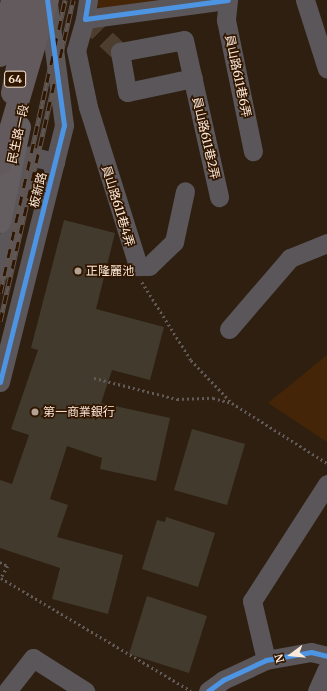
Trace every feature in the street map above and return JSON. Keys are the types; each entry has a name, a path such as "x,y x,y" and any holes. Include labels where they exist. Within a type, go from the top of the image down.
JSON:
{"highway":[{"name":"64","path":"0,56 12,0"},
{"name":"64","path":"0,159 30,0"},
{"path":"0,164 47,0"}],"main road":[{"name":"民生路一段","path":"0,222 47,0"}],"street":[{"name":"板新路","path":"0,382 8,325 55,162 64,125 47,0"},
{"path":"88,0 85,19 228,0"},
{"name":"員山路611巷6弄","path":"228,0 226,20 254,151"},
{"path":"305,0 327,69"},
{"name":"員山路611巷4弄","path":"85,19 76,50 88,107 138,266 149,266 174,242 185,191"},
{"name":"員山路611巷2弄","path":"193,78 220,198"},
{"name":"板新路","path":"0,271 29,156 55,162"},
{"path":"229,329 290,258 327,243"},
{"path":"266,660 252,601 327,484"},
{"path":"208,691 223,680 266,660 311,652 327,656"},
{"path":"7,691 33,658 85,691"},
{"path":"316,691 327,669"}],"path":[{"path":"94,378 177,399 213,398 232,403 327,463"},
{"path":"0,562 8,566 1,578 191,691"}],"shaded area":[{"path":"95,0 175,0 100,11"},
{"path":"327,355 327,442 268,403"}],"building":[{"path":"64,220 115,233 96,309 164,327 150,380 112,370 101,403 170,418 156,481 100,469 102,458 67,446 50,499 68,505 57,537 123,555 108,614 52,599 60,568 0,548 0,480 12,484 29,435 11,429 38,350 31,348"},
{"path":"192,429 245,444 227,505 174,490"},
{"path":"166,517 215,533 198,587 142,569 157,520 165,522"},
{"path":"147,596 207,616 189,673 129,654"}],"tunnel":[{"path":"85,19 120,52"}],"railway":[{"path":"0,293 65,0"},
{"path":"0,321 73,0"}],"cycle path":[{"path":"0,382 64,125 47,0"},
{"path":"88,0 85,19 228,0"},
{"path":"208,691 223,680 266,660 311,652 327,656"}],"place":[{"name":"正隆麗池","path":"78,271"},
{"name":"第一商業銀行","path":"35,412"}]}
